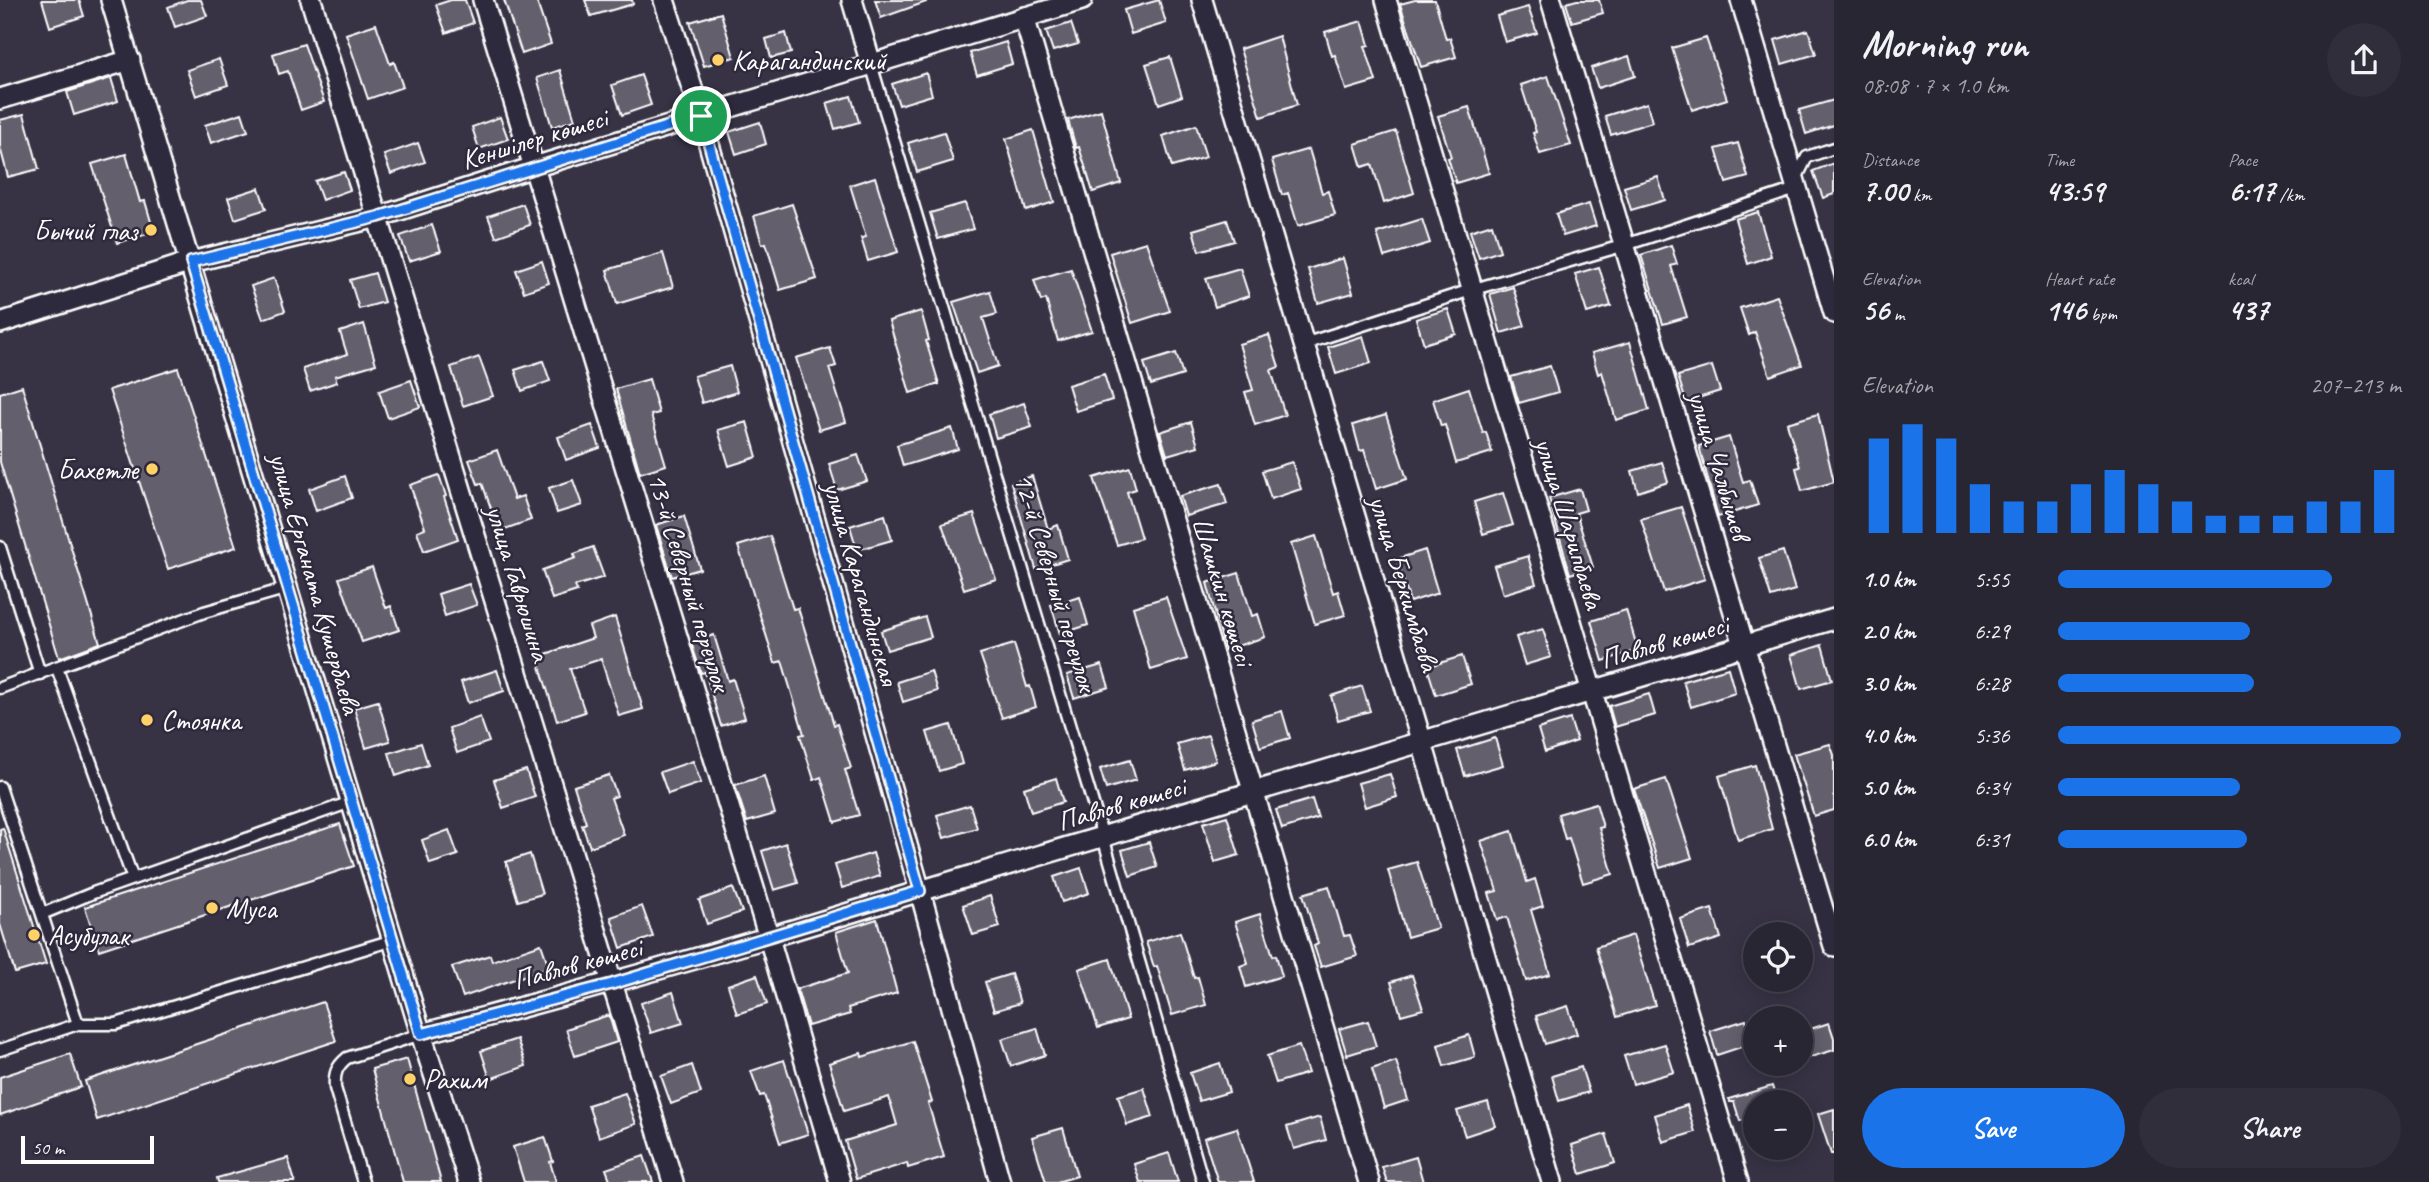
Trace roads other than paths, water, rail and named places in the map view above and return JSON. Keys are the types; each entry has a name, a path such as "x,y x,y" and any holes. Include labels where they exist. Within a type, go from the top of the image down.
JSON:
{"street":[{"name":"улица Ерганата Кушербаева","path":"111,0 421,1034 469,1182"},
{"name":"улица Гаврюшина","path":"311,0 673,1182"},
{"name":"13-й Северный переулок","path":"483,0 769,938 840,1182"},
{"name":"улица Карагандинская","path":"664,0 701,116 1000,1182"},
{"name":"12-й Северный переулок","path":"852,0 871,64"},
{"name":"Кеншілер көшесі","path":"0,323 191,262 378,217 1082,0"},
{"name":"улица Беркимбаева","path":"1202,0 1552,1182"},
{"name":"улица Шарипбаева","path":"1385,0 1738,1182"},
{"name":"улица Чалбышев","path":"1551,0 1834,946"},
{"path":"1741,0 1834,313"},
{"name":"Шашкин көшесі","path":"1024,17 1369,1182"},
{"path":"0,99 130,60"},
{"name":"Павлов көшесі","path":"421,1034 612,984 769,938 1834,619"}],"lane":[{"name":"12-й Северный переулок","path":"871,64 1104,837 1203,1182"},
{"path":"1304,344 1471,290 1625,246 1790,191 1807,157 1834,148"},
{"path":"0,547 40,674"},
{"path":"0,688 191,616 288,588"},
{"path":"57,667 133,879"},
{"path":"0,787 78,1024"},
{"path":"42,914 351,802"},
{"path":"0,1050 78,1024 116,1024 393,940"},
{"path":"363,1182 335,1088 334,1076 338,1065 347,1058 421,1034"}],"place":[{"name":"Карагандинский","path":"718,60"},
{"name":"Бычий глаз","path":"151,230"},
{"name":"Бахетле","path":"152,469"},
{"name":"Стоянка","path":"147,720"},
{"name":"Муса","path":"212,908"},
{"name":"Асубулак","path":"34,935"},
{"name":"Рахим","path":"410,1079"}]}
